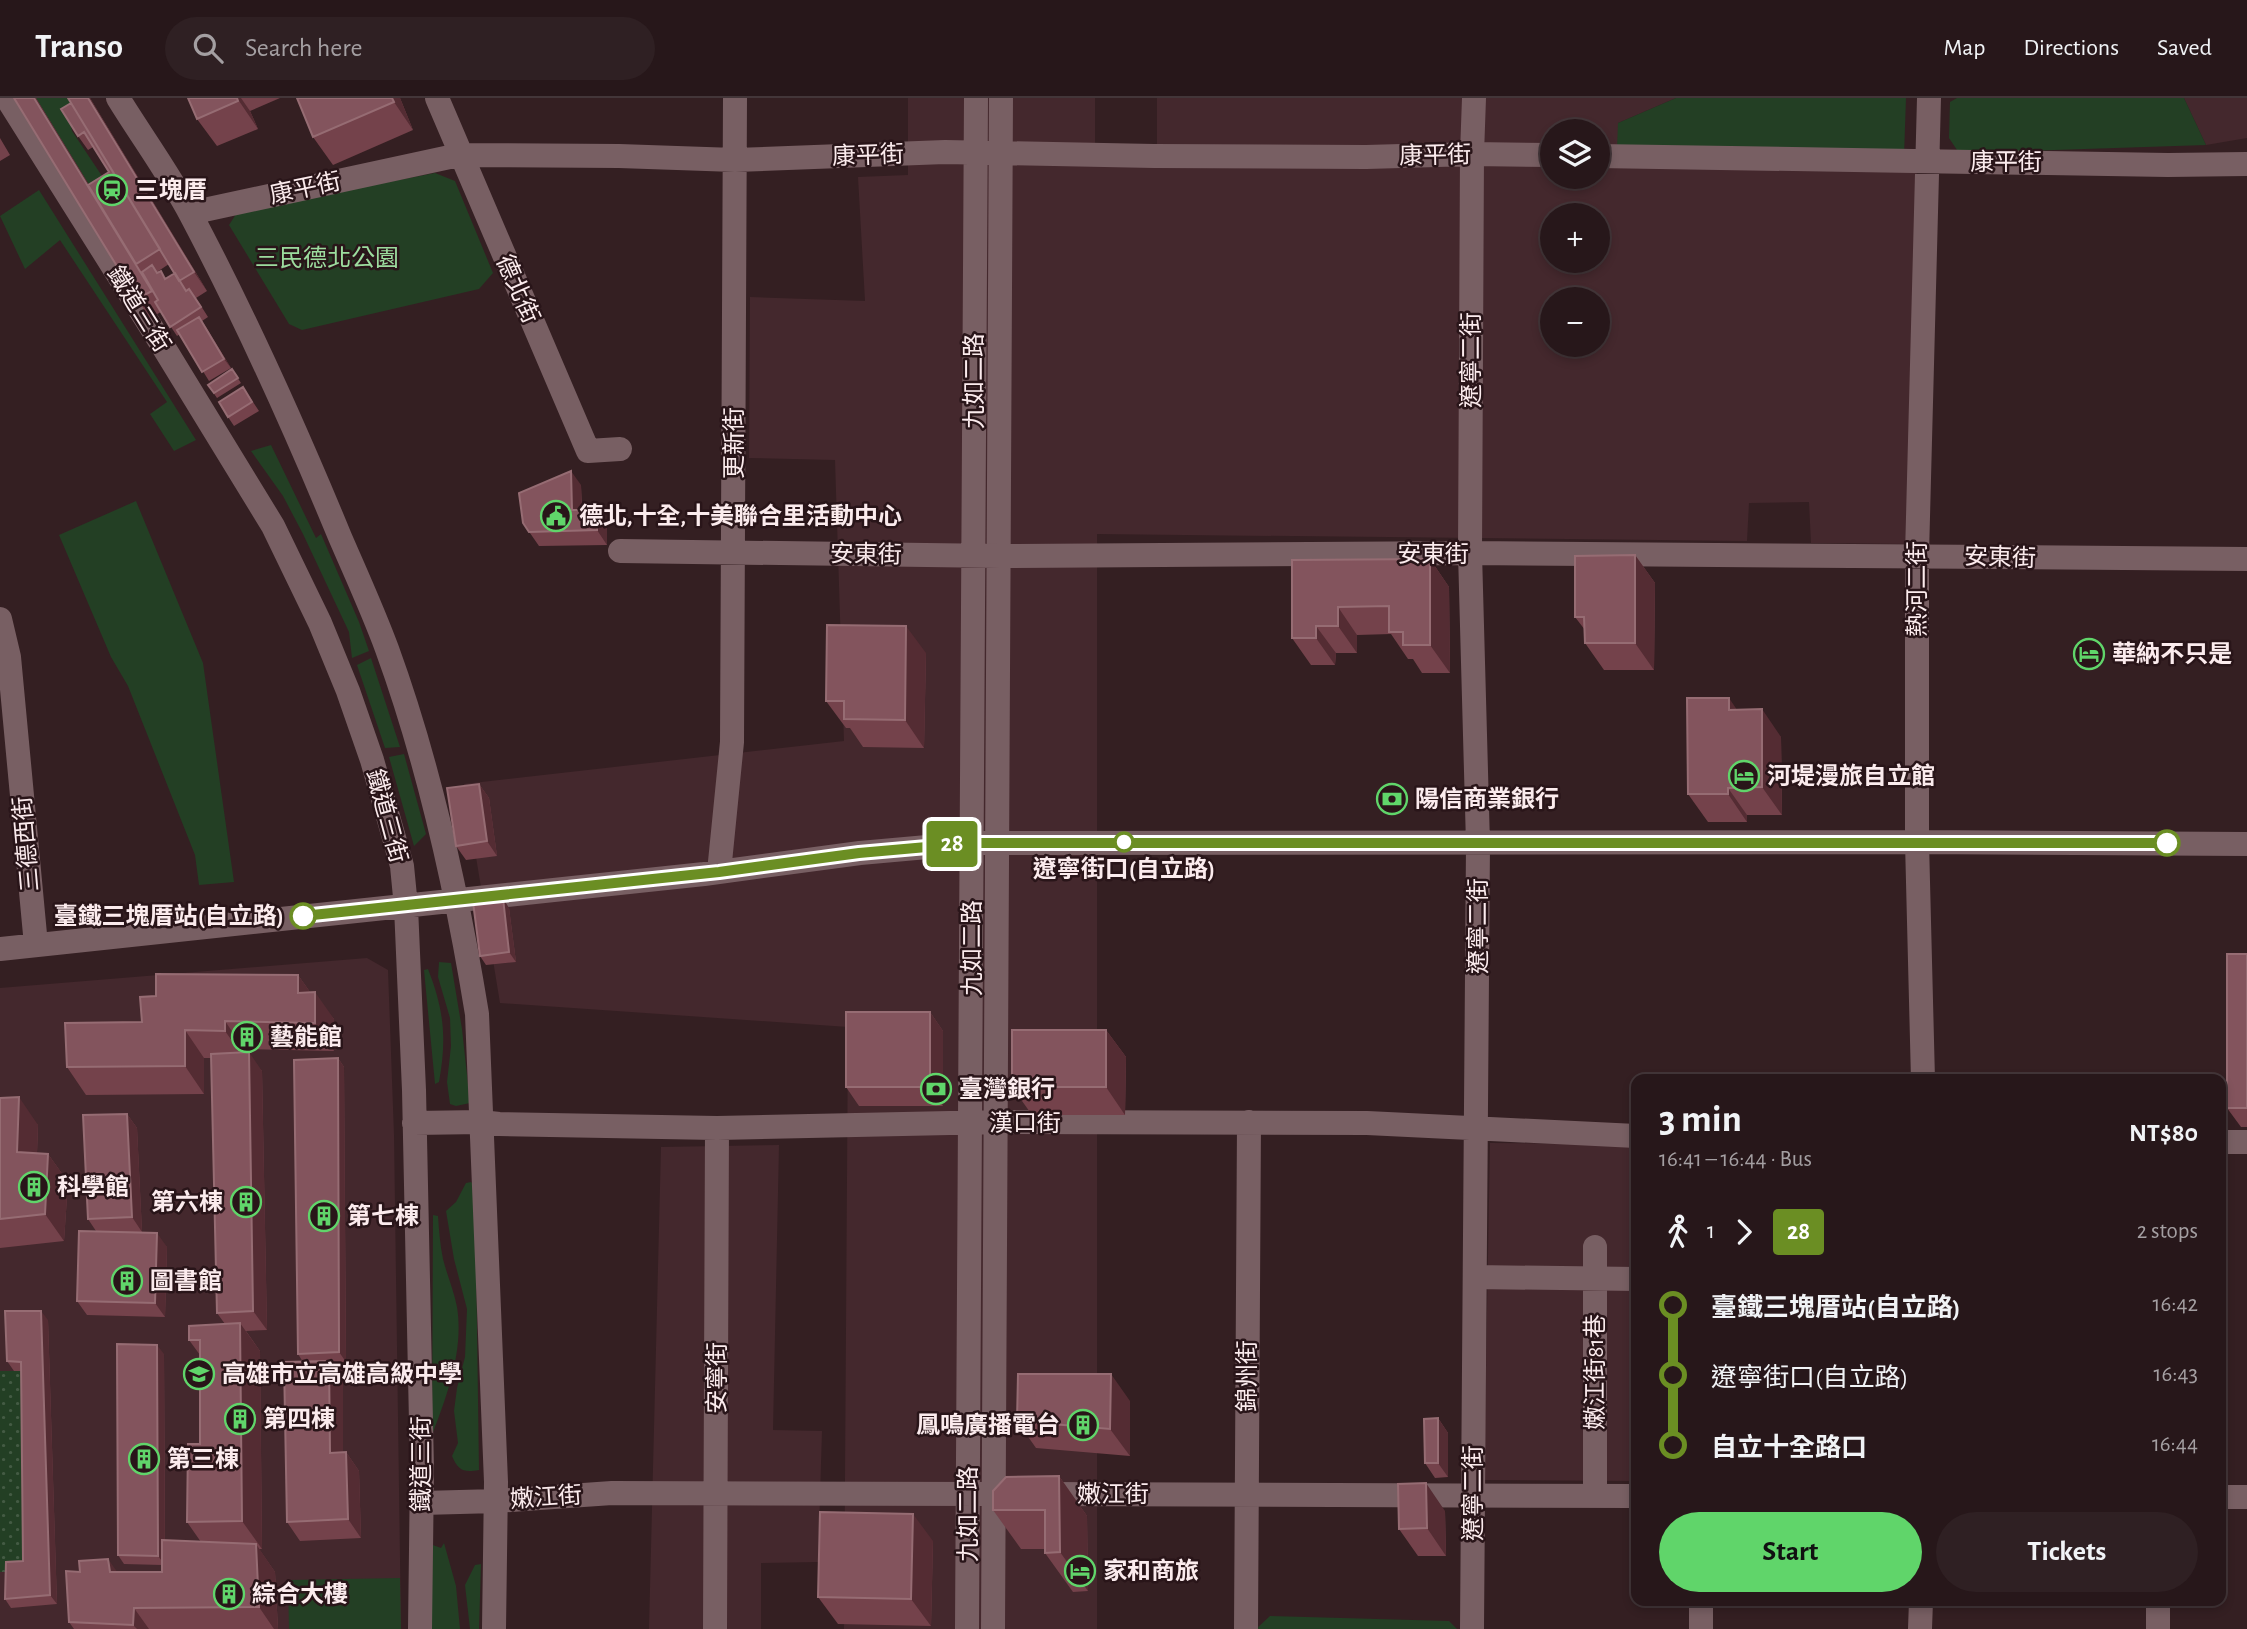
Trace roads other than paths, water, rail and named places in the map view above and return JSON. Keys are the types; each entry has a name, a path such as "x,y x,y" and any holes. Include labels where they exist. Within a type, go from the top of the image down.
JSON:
{"street":[{"name":"鐵道三街","path":"7,98 162,343 273,526 320,624 348,691 372,760 402,866 406,906 414,1123 422,1503 420,1629"},
{"name":"鐵道三街","path":"118,98 190,213 268,372 318,483 387,650 427,777 446,853 477,1014 496,1501 494,1629"},
{"name":"德北街","path":"436,98 589,451 620,449"},
{"name":"更新街","path":"719,872 732,741 735,98"},
{"name":"九如二路","path":"967,1629 976,98"},
{"name":"九如二路","path":"993,1629 1001,98"},
{"name":"遼寧二街","path":"1472,1629 1478,844 1470,553 1474,98"},
{"name":"熱河二街","path":"1923,1074 1917,842 1917,555 1928,98"},
{"name":"康平街","path":"190,213 459,155 735,160 975,153 1273,157 1540,155"},
{"name":"康平街","path":"1610,156 2247,164"},
{"name":"安東街","path":"620,551 973,556 1470,553 2247,559"},
{"name":"三德西街","path":"0,619 9,657 36,945"},
{"path":"0,949 719,872 859,853 972,843 2247,844"},
{"name":"漢口街","path":"414,1123 481,1122 718,1128 997,1122 1367,1123 1631,1136"},
{"name":"錦州街","path":"1246,1629 1249,1122"},
{"name":"安寧街","path":"715,1629 718,1128"},
{"path":"2226,1142 2247,1142"},
{"name":"嫩江街81巷","path":"1595,1248 1595,1496"},
{"path":"1475,1277 1631,1279"},
{"name":"嫩江街","path":"422,1503 612,1493 1631,1496"},
{"path":"2226,1497 2247,1497"},
{"path":"1700,1629 1701,1606"},
{"path":"1920,1629 1921,1606"},
{"path":"2158,1606 2158,1629"}],"place":[{"name":"三塊厝","path":"112,190"},
{"name":"德北,十全,十美聯合里活動中心","path":"556,516"},
{"name":"華納不只是","path":"2089,654"},
{"name":"河堤漫旅自立館","path":"1744,776"},
{"name":"陽信商業銀行","path":"1392,799"},
{"name":"遼寧街口(自立路)","path":"1124,842"},
{"name":"臺鐵三塊厝站(自立路)","path":"303,916"},
{"name":"藝能館","path":"247,1037"},
{"name":"臺灣銀行","path":"936,1089"},
{"name":"科學館","path":"34,1187"},
{"name":"第六棟","path":"246,1202"},
{"name":"第七棟","path":"324,1216"},
{"name":"圖書館","path":"127,1281"},
{"name":"高雄市立高雄高級中學","path":"199,1374"},
{"name":"第四棟","path":"240,1419"},
{"name":"鳳鳴廣播電台","path":"1083,1425"},
{"name":"第三棟","path":"144,1459"},
{"name":"家和商旅","path":"1080,1571"},
{"name":"綜合大樓","path":"229,1594"}],"park label":[{"name":"三民德北公園","path":"327,258"}]}
